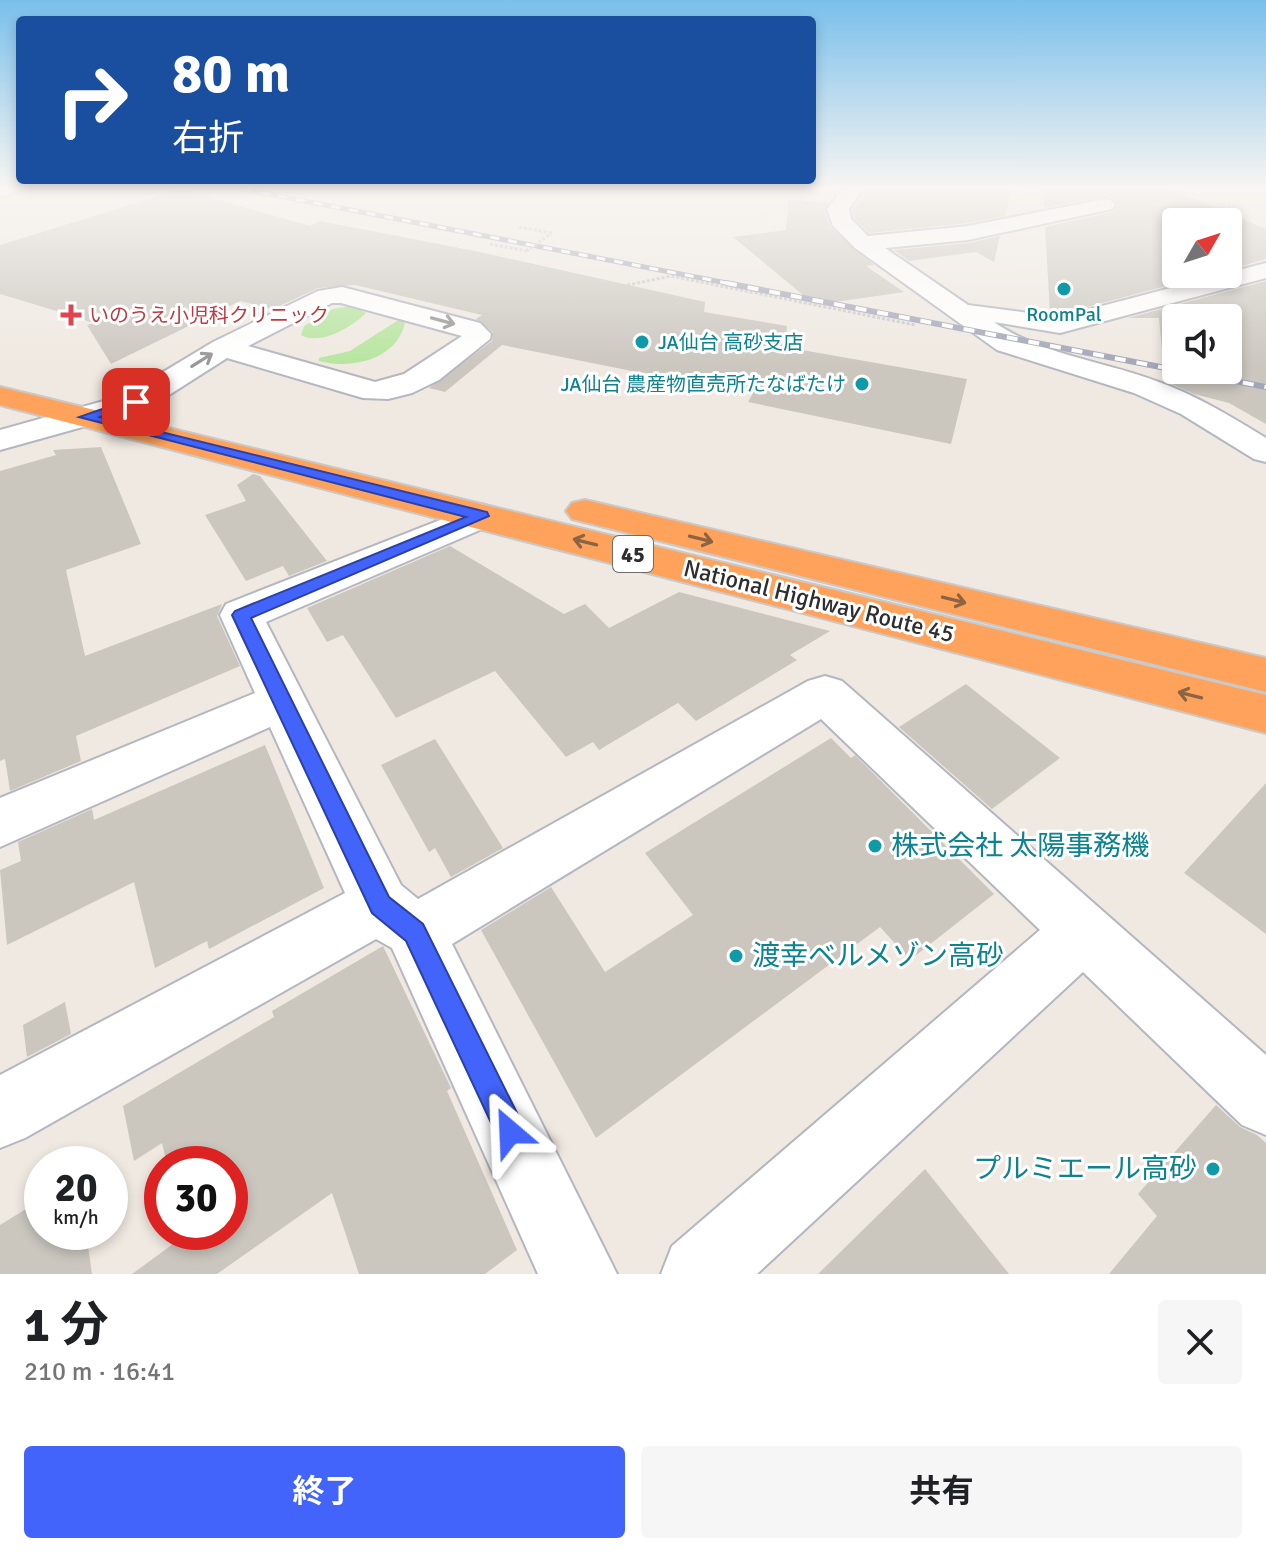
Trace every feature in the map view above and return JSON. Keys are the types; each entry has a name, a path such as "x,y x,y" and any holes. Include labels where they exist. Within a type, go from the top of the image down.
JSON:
{"highway":[{"name":"National Highway Route 45","path":"0,367 1266,675"},
{"name":"National Highway Route 45","path":"0,396 1266,714"}],"street":[{"path":"871,248 1007,344 1145,387 1192,407 1266,452"},
{"path":"1242,277 1266,270"},
{"path":"1242,280 1266,293"},
{"path":"959,309 1060,325 1200,288"},
{"path":"0,440 136,402 223,348 327,296 342,295 470,329 477,334 476,339 404,386 390,391 374,391 223,348"},
{"path":"481,516 241,615 281,702 397,919 578,1274"},
{"path":"0,1113 397,919 825,694 1266,1101"},
{"path":"0,823 281,702"},
{"path":"700,1274 1083,932"}],"path":[{"path":"504,311 671,276 916,325"}],"green space":[{"path":"352,306 366,313 353,324 326,337 301,335 304,326 333,309"},
{"path":"400,319 405,323 400,335 383,353 371,359 345,364 319,361 319,358 350,351"}],"building":[{"path":"0,248 462,248 705,302 704,312 787,326 785,347 967,379 951,444 748,402 752,395 502,345 445,392 429,388 492,341 493,332 476,319 482,315 355,285 318,288 273,309 240,301 111,364 87,325 94,323 84,320 80,313 73,316 0,294"},
{"path":"747,248 855,248 874,265 866,266 904,292 815,305"},
{"path":"997,248 994,262 976,252 909,261 894,250"},
{"path":"1046,248 1162,248 1162,287 1060,314 1050,313"},
{"path":"1242,248 1266,248 1266,259 1242,266"},
{"path":"1266,281 1266,424 1229,403 1194,394 1172,384 1242,384 1242,304 1180,304"},
{"path":"1162,309 1162,350 1159,318 1128,318"},
{"path":"101,447 141,544 66,570 85,656 222,604 217,616 240,666 76,736 81,761 10,791 5,759 0,761 0,471 56,455 53,450"},
{"path":"253,474 260,476 327,561 289,576 283,566 246,581 205,515 246,501 237,485"},
{"path":"450,546 564,614 585,604 609,628 679,592 830,631 790,655 797,660 696,721 678,703 599,750 593,742 566,757 495,671 396,718 343,635 327,642 307,608"},
{"path":"966,684 1060,758 992,809 899,727"},
{"path":"831,738 851,758 855,755 994,894 910,960 880,927 596,1138 481,930 551,887 605,972 693,915 645,853"},
{"path":"435,739 503,848 451,877 435,848 429,852 381,765"},
{"path":"265,745 324,888 209,949 207,941 155,968 134,882 7,945 0,870 21,861 18,842 92,809 94,820"},
{"path":"1266,783 1266,934 1184,873"},
{"path":"383,946 451,1088 447,1091 517,1250 485,1274 359,1274 332,1193 217,1274 132,1274 165,1250 248,1250 248,1146 163,1146 162,1143 144,1146 144,1155 134,1161 123,1106 274,1017 272,1011"},
{"path":"65,1002 71,1034 27,1057 23,1025"},
{"name":"プルミエール高砂","path":"1216,1105 1240,1127 1266,1143 1266,1274 1109,1274 1157,1216 1138,1194"},
{"path":"925,1169 1009,1274 818,1274"},
{"path":"24,1210 24,1250 89,1250 92,1274 0,1274 0,1225"}],"railway":[{"path":"549,248 737,285"},
{"path":"726,283 1162,367"},
{"path":"1242,382 1266,387"}],"place":[{"name":"RoomPal","path":"1064,289"},
{"name":"いのうえ小児科クリニック","path":"71,315"},
{"name":"JA仙台 高砂支店","path":"642,342"},
{"name":"JA仙台 農産物直売所たなばたけ","path":"862,384"},
{"name":"株式会社 太陽事務機","path":"875,846"},
{"name":"渡幸ベルメゾン高砂","path":"736,956"},
{"name":"プルミエール高砂","path":"1213,1169"}],"route":[{"path":"136,402 85,417 481,516 241,615 380,905 415,933 510,1132"}]}
